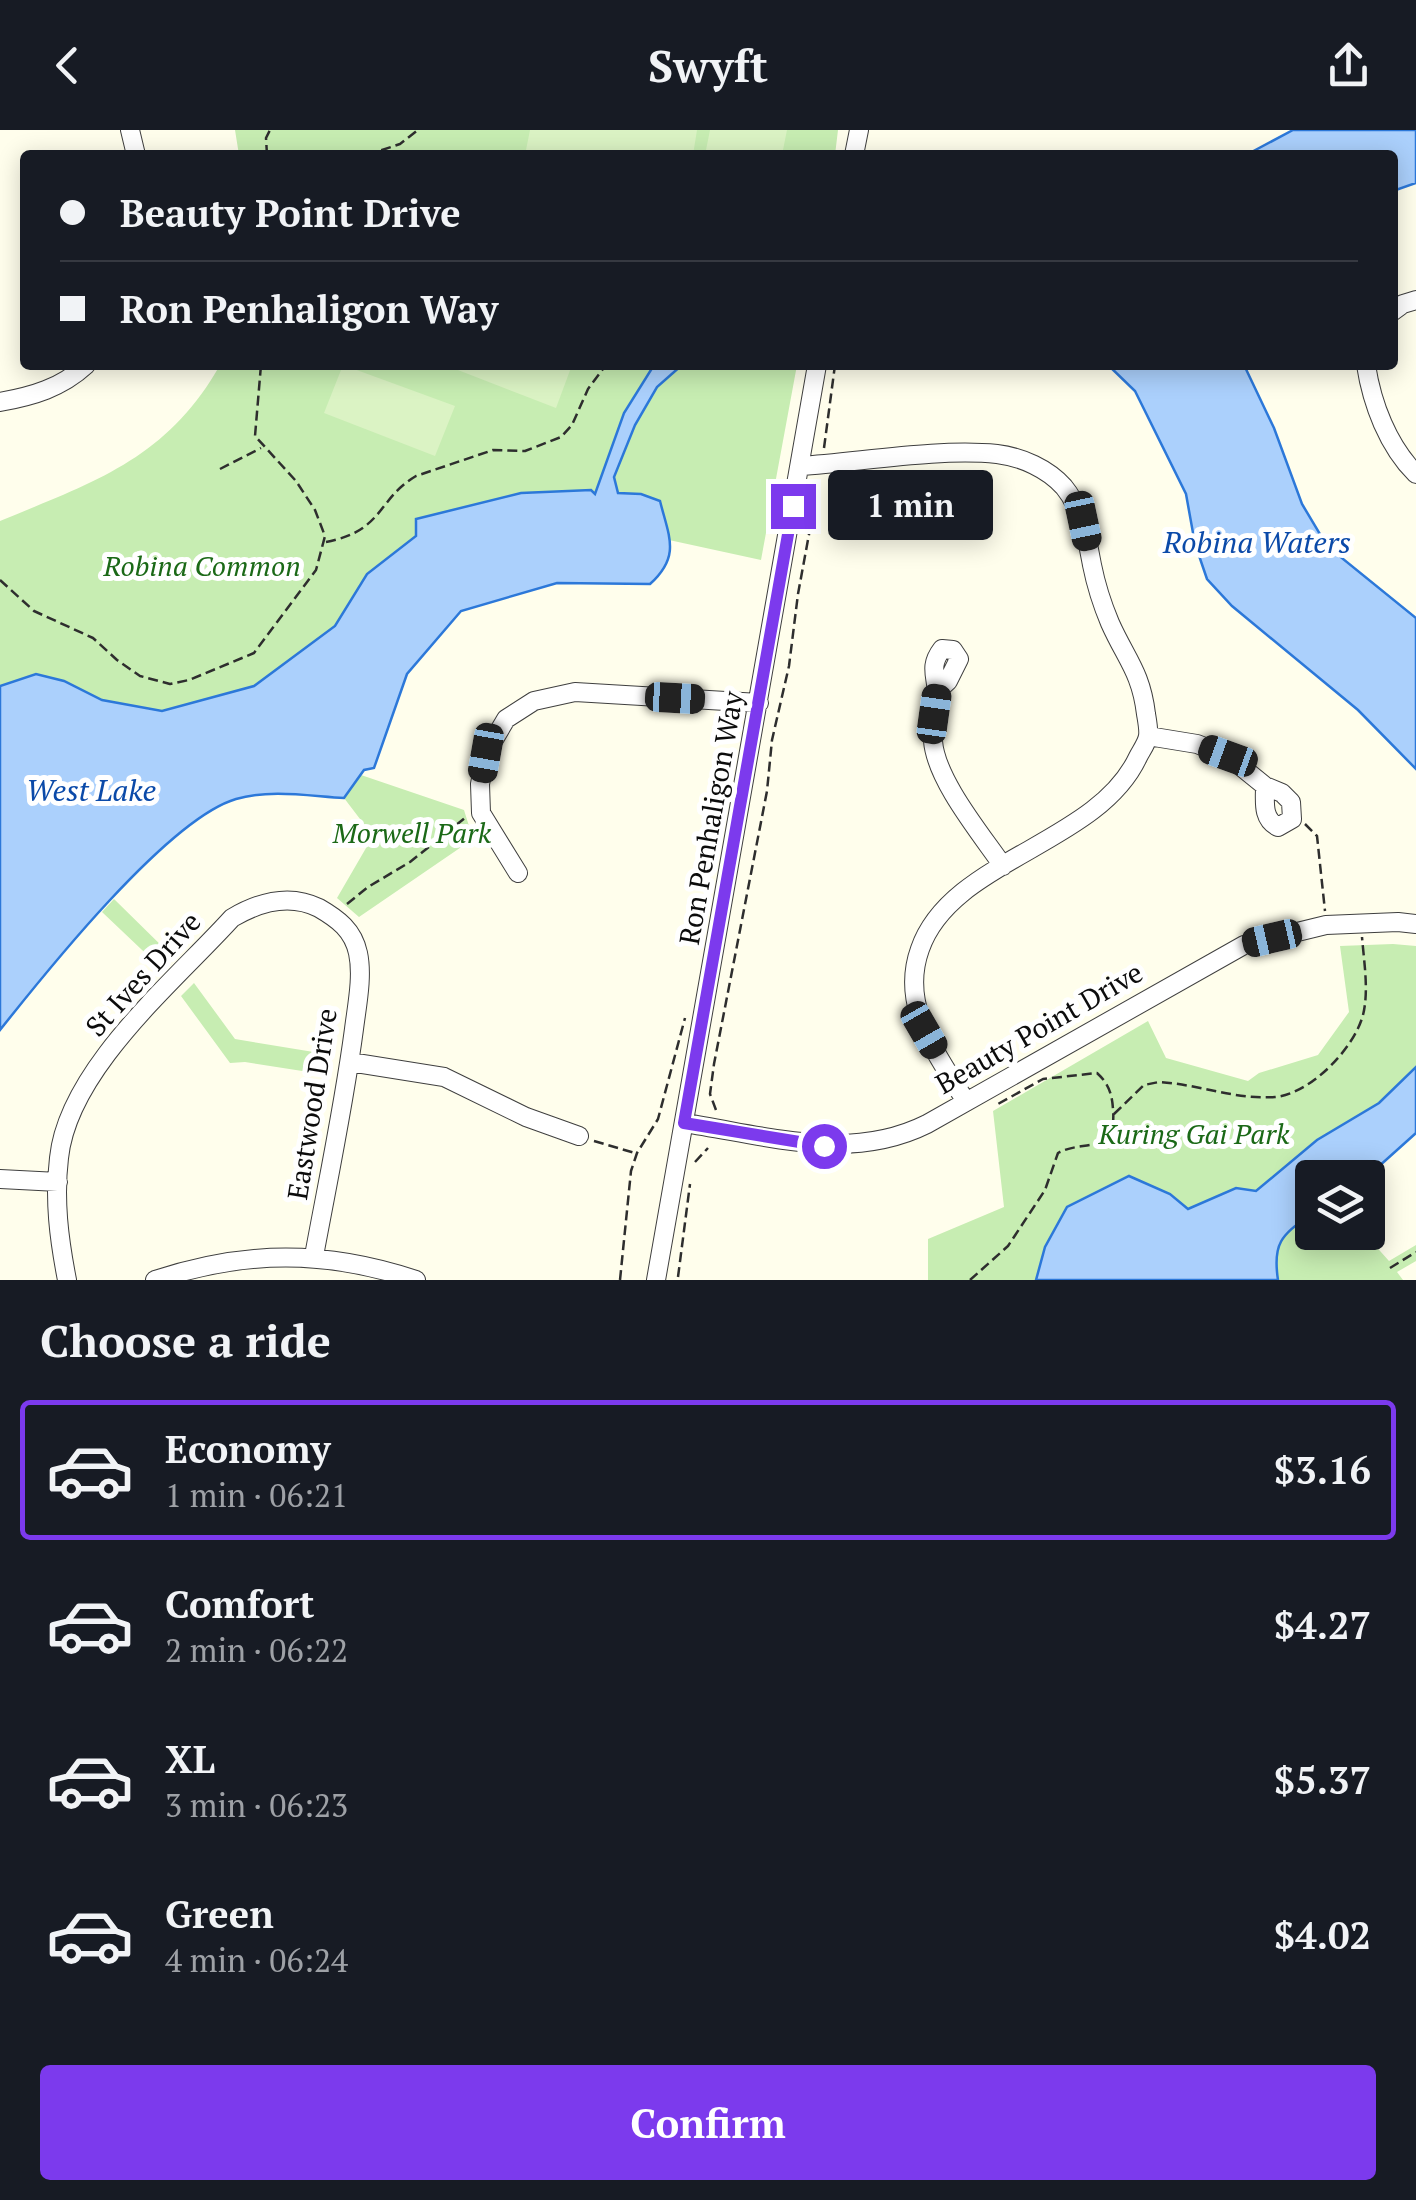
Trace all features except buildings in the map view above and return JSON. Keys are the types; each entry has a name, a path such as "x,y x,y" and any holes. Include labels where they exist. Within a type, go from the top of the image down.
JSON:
{"street":[{"path":"0,402 39,394 70,380 81,370"},
{"name":"Ron Penhaligon Way","path":"656,1280 816,370"},
{"path":"1367,370 1371,396 1402,461 1416,474"},
{"path":"800,466 1000,454 1042,468 1065,488 1083,521 1109,620 1141,679 1148,736 1132,772 1110,796 1072,824 958,898 933,923 921,946 914,975 918,1018 966,1102"},
{"path":"937,691 933,746 946,778 1003,866"},
{"path":"518,873 481,814 480,784 486,753 506,719 534,701 575,692 760,702"},
{"path":"1148,736 1197,744 1228,756 1265,786 1266,813 1278,827 1286,825 1294,812"},
{"name":"St Ives Drive","path":"67,1280 57,1230 59,1154 70,1117 103,1058 232,918 255,905 281,900 308,903 335,917"},
{"name":"Eastwood Drive","path":"314,1256 350,1062 359,960 352,938 335,917"},
{"name":"Beauty Point Drive","path":"684,1123 824,1146 862,1145 909,1133 1244,944 1326,925 1416,924"},
{"path":"350,1062 444,1077 526,1117 579,1136"},
{"path":"0,1179 58,1182"},
{"path":"156,1280 185,1270 257,1258 314,1256 370,1264 416,1280"}],"path":[{"path":"383,150 400,144 418,130"},
{"path":"0,580 34,611 93,638 140,676 170,684 190,680 254,653 316,570 325,536 296,481 255,436 261,370"},
{"path":"323,542 350,536 373,523 406,482 416,476 493,450 525,451 560,437 572,425 602,370"},
{"path":"824,448 834,370"},
{"path":"220,469 262,448"},
{"path":"716,1111 710,1094 718,1038 724,1024 767,791 772,740 789,666 820,476"},
{"path":"1294,812 1317,836 1326,925"},
{"path":"335,917 368,887 410,862 456,823 481,814"},
{"path":"1114,1115 1144,1085 1173,1083 1250,1097 1276,1097 1289,1094 1324,1070 1356,1034 1362,1018 1365,988 1360,923"},
{"path":"620,1280 631,1172 658,1119 686,1012"},
{"path":"970,1280 1008,1246 1045,1190 1058,1153 1094,1146 1107,1137 1114,1124 1107,1082 1097,1073 1043,1079 998,1105 989,1088"},
{"path":"579,1136 637,1154"},
{"path":"693,1164 708,1148"},
{"path":"678,1277 691,1182"},
{"path":"1390,1268 1416,1252"}],"green space":[{"path":"235,130 838,130 836,150 238,150"},
{"path":"530,130 697,130 694,150 526,150"},
{"path":"710,130 787,130 783,150 706,150"},
{"name":"Robina Common","path":"217,370 796,370 761,560 669,540 660,502 416,536 367,574 335,626 255,686 162,711 102,700 64,681 0,686 0,521 125,464 176,424"},
{"path":"341,370 357,370 455,406 435,456 324,413"},
{"path":"458,370 570,370 556,408"},
{"name":"Morwell Park","path":"361,775 464,810 473,839 359,917 337,898 373,836 344,798"},
{"path":"114,899 172,956 161,968 102,912"},
{"name":"Kuring Gai Park","path":"1340,946 1416,946 1416,1067 1379,1103 1317,1140 1256,1191 1236,1188 1188,1209 1170,1194 1036,1280 928,1280 928,1239 1004,1207 993,1111 1148,1021 1166,1058 1248,1081 1259,1073 1318,1055 1349,1012"},
{"path":"194,983 235,1039 332,1055 328,1075 230,1063 181,996"},
{"path":"1294,1227 1295,1250 1379,1250 1389,1261 1416,1245 1416,1261 1397,1272 1403,1280 1278,1280 1278,1247"}],"water":[{"path":"1293,130 1416,130 1416,183 1398,189 1398,150 1255,150"},
{"name":"West Lake","path":"651,370 676,370 657,387 635,425 614,477 618,493 641,494 660,501 669,536 669,555 650,584 557,583 461,611 407,674 374,768 364,770 344,798 262,794 236,799 208,812 177,835 110,900 0,1030 0,686 36,674 64,681 102,700 162,711 254,686 335,626 367,574 416,536 416,519 521,493 591,490 595,494 624,413"},
{"name":"Robina Waters","path":"1113,370 1246,370 1274,428 1302,504 1327,546 1416,618 1416,769 1358,710 1232,606 1207,579 1195,544 1186,494 1135,391"},
{"path":"1416,1067 1416,1133 1385,1161 1295,1160 1295,1226 1278,1247 1278,1280 1036,1280 1045,1247 1067,1207 1129,1176 1170,1194 1188,1209 1236,1188 1256,1191 1317,1140 1379,1103"}],"route":[{"path":"793,506 684,1123 824,1146"}]}
